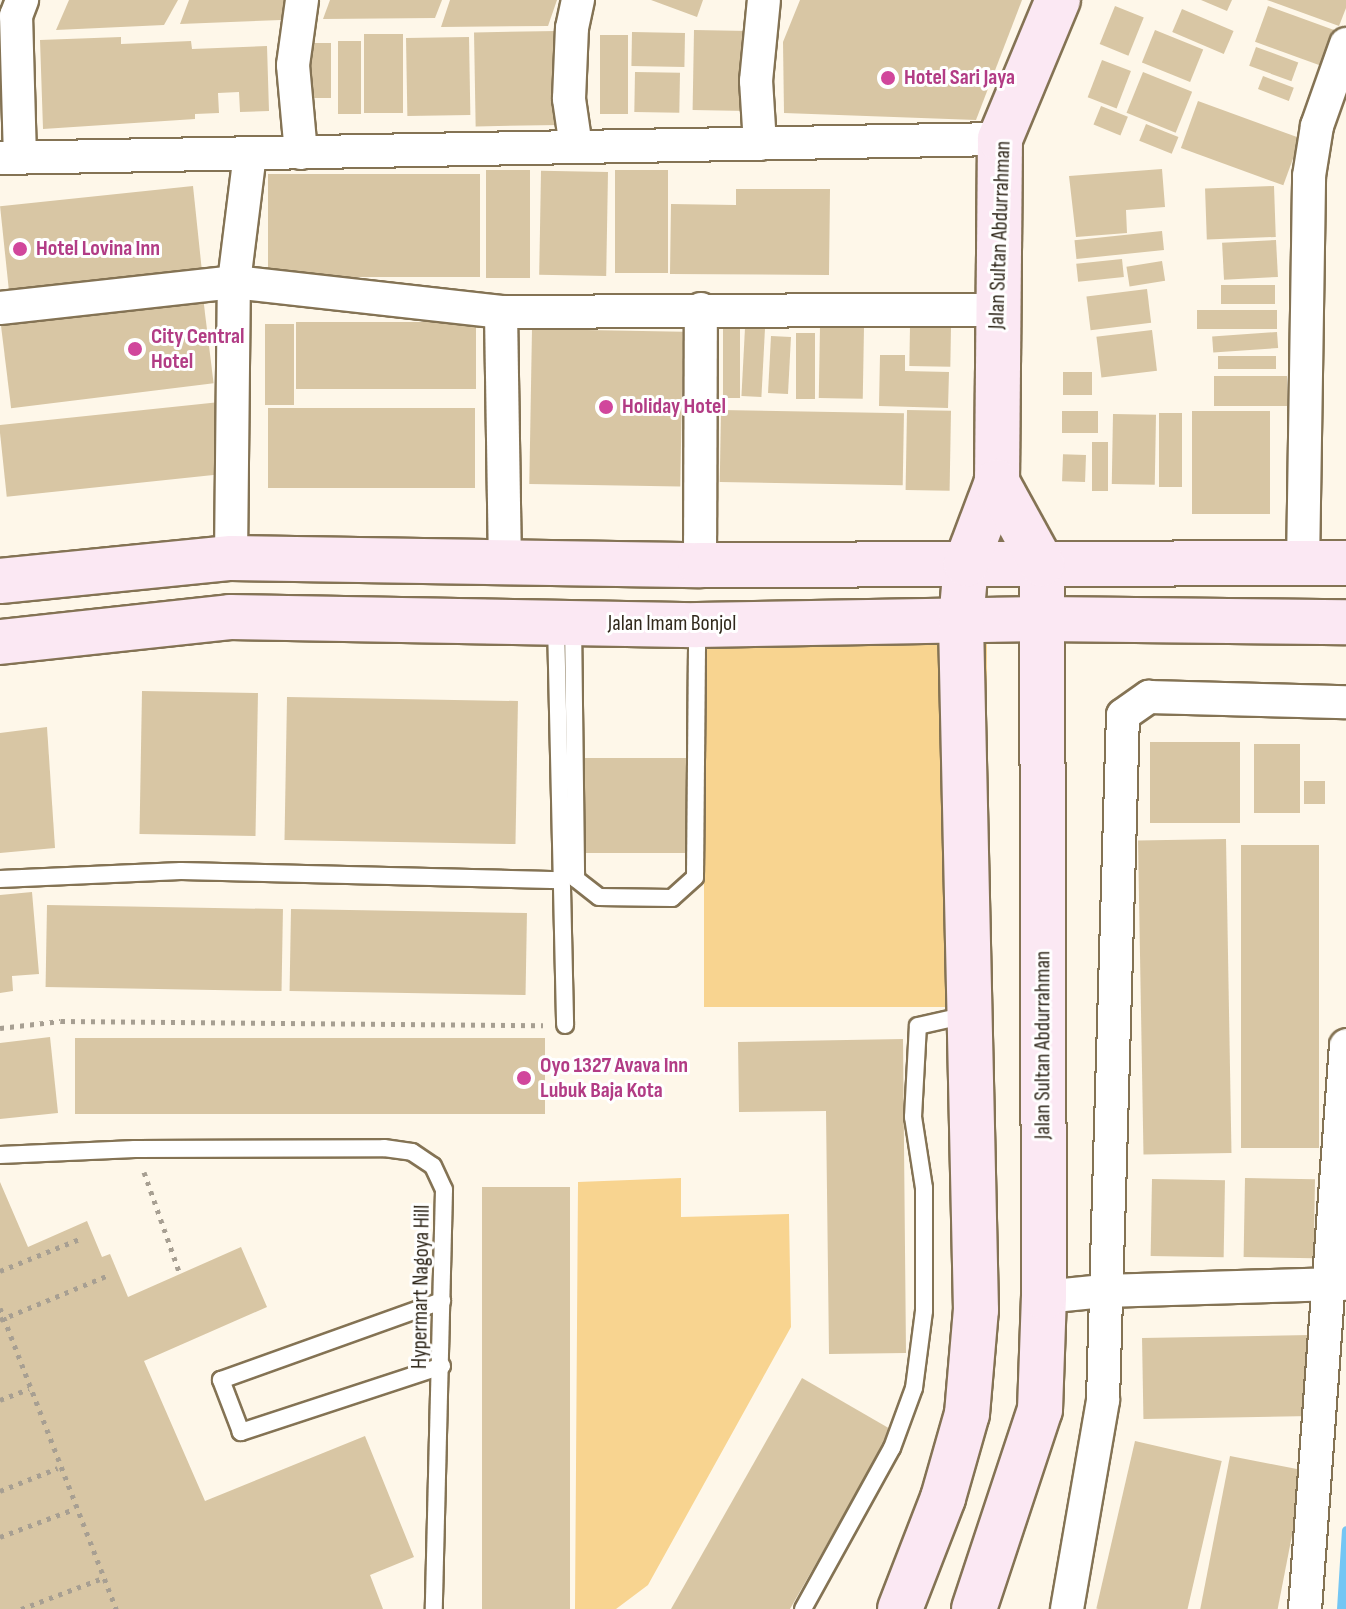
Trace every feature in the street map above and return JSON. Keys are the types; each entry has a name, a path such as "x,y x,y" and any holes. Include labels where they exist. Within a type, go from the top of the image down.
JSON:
{"main road":[{"name":"Jalan Sultan Abdurrahman","path":"900,1609 943,1498 967,1414 976,1310 967,1015 961,621 966,564 997,482 1000,139 1058,0"},
{"name":"Jalan Sultan Abdurrahman","path":"974,1609 1040,1410 1044,1297 1042,564 997,482"},
{"path":"0,581 231,558 505,559 700,565 1346,563"},
{"path":"230,617 231,558"},
{"name":"Jalan Imam Bonjol","path":"0,642 230,617 697,625 1041,619 1346,622"}],"street":[{"path":"22,0 16,16 10,158 1000,139"},
{"path":"301,153 293,65 302,0"},
{"path":"576,147 569,99 572,28 578,0"},
{"path":"760,144 756,81 764,0"},
{"path":"1303,565 1309,176 1317,126 1346,44"},
{"path":"231,558 234,282 250,154"},
{"path":"0,308 234,282 501,312 997,309"},
{"path":"700,565 701,309"},
{"path":"501,312 505,559"},
{"path":"1067,1609 1103,1400 1123,715 1149,697 1346,702"},
{"path":"1305,1609 1339,1285 1346,1045"},
{"path":"1044,1297 1104,1291 1339,1285"}],"lane":[{"path":"564,623 576,879 599,897 658,898 672,898 695,877 697,625"},
{"path":"564,623 561,880 565,1025"},
{"path":"0,879 181,871 561,880"},
{"path":"803,1609 892,1448 914,1388 924,1311 924,1188 913,1117 918,1026 967,1015"},
{"name":"Hypermart Nagoya Hill","path":"0,1155 135,1149 412,1152 433,1166 444,1190 434,1609"},
{"path":"442,1301 221,1380 241,1432 442,1366"}],"path":[{"path":"0,1028 61,1021 565,1025"},
{"path":"135,1149 180,1274"},
{"path":"0,1271 82,1238"},
{"path":"2,1319 106,1276"},
{"path":"0,1308 58,1468 116,1609"},
{"path":"0,1400 29,1389"},
{"path":"0,1491 58,1468"},
{"path":"0,1537 74,1509"},
{"path":"21,1609 103,1578"}],"shaded area":[{"path":"704,622 987,622 987,1007 704,1007"},
{"path":"681,1178 681,1217 789,1214 791,1327 648,1585 616,1609 575,1609 578,1182"}],"building":[{"path":"69,0 178,0 164,25 56,30"},
{"path":"189,0 288,0 281,20 180,24"},
{"path":"330,0 442,0 435,18 323,19"},
{"path":"450,0 557,0 548,26 441,27"},
{"path":"651,0 703,0 697,17"},
{"name":"Hotel Sari Jaya","path":"800,0 1022,0 976,120 784,113 783,42"},
{"path":"1201,0 1232,0 1227,11"},
{"path":"1267,0 1346,0 1346,8 1339,26"},
{"path":"1115,6 1144,18 1128,56 1100,44"},
{"path":"1268,6 1345,34 1332,70 1255,42"},
{"path":"1182,9 1234,31 1224,54 1172,32"},
{"path":"694,30 749,31 748,111 693,110"},
{"path":"1155,30 1203,49 1190,82 1142,62"},
{"path":"557,31 559,125 476,126 474,32"},
{"path":"632,32 685,33 684,67 631,66"},
{"path":"364,34 403,34 403,113 364,113"},
{"path":"600,35 628,35 628,114 600,114"},
{"path":"121,37 121,44 191,41 192,49 267,46 269,111 240,112 239,92 218,93 219,113 195,114 195,119 43,129 40,40"},
{"path":"469,37 470,115 407,116 406,38"},
{"path":"338,41 361,41 361,114 338,114"},
{"path":"305,43 331,43 331,98 305,98"},
{"path":"1256,47 1298,62 1291,81 1249,66"},
{"path":"1102,60 1131,71 1117,108 1088,97"},
{"path":"635,72 680,73 679,113 634,112"},
{"path":"1143,72 1192,92 1176,133 1127,113"},
{"path":"1263,76 1294,88 1289,101 1258,89"},
{"path":"1198,101 1300,138 1283,185 1181,148"},
{"path":"1101,106 1128,117 1120,135 1094,125"},
{"path":"1146,124 1178,137 1172,154 1139,141"},
{"path":"1162,169 1165,207 1126,210 1127,233 1076,237 1069,176"},
{"path":"486,170 530,170 530,278 486,278"},
{"path":"615,170 668,170 668,273 615,273"},
{"path":"541,171 608,172 606,276 539,275"},
{"path":"268,174 480,174 480,277 268,277"},
{"path":"193,186 202,272 9,292 0,206"},
{"path":"1274,186 1276,237 1207,239 1205,188"},
{"path":"736,189 830,189 829,275 670,274 671,204 736,205"},
{"path":"1162,231 1164,250 1076,259 1074,240"},
{"path":"1276,240 1278,277 1224,280 1222,243"},
{"path":"1122,259 1124,277 1078,282 1076,264"},
{"path":"1162,261 1165,281 1130,286 1126,267"},
{"path":"1221,285 1275,285 1275,304 1221,304"},
{"path":"1147,289 1151,323 1091,330 1086,296"},
{"name":"City Central Hotel","path":"203,297 214,383 11,408 1,322"},
{"path":"1197,310 1277,310 1277,329 1197,329"},
{"path":"296,322 476,322 476,389 296,389"},
{"path":"265,324 294,324 294,405 265,405"},
{"path":"820,327 864,328 863,399 819,398"},
{"path":"910,327 951,328 950,367 909,366"},
{"path":"723,328 740,328 740,398 723,398"},
{"path":"745,328 765,329 761,397 741,396"},
{"name":"Holiday Hotel","path":"532,329 683,332 680,487 529,484"},
{"path":"1152,330 1157,371 1101,378 1096,337"},
{"path":"1277,332 1278,348 1213,352 1212,337"},
{"path":"796,333 815,333 815,399 796,399"},
{"path":"771,336 791,337 788,394 768,393"},
{"path":"880,355 905,355 905,371 949,372 948,408 879,406"},
{"path":"1218,356 1276,356 1276,369 1218,369"},
{"path":"1063,372 1092,372 1092,395 1063,395"},
{"path":"1214,376 1287,376 1287,406 1214,406"},
{"path":"220,402 228,474 7,497 0,425"},
{"path":"268,408 475,408 475,488 268,488"},
{"path":"721,410 904,413 903,485 720,482"},
{"path":"907,410 951,411 950,491 906,490"},
{"path":"1062,411 1098,411 1098,433 1062,433"},
{"path":"1192,411 1270,411 1270,514 1192,514"},
{"path":"1159,413 1182,413 1182,487 1159,487"},
{"path":"1113,414 1156,415 1155,485 1112,484"},
{"path":"1092,442 1108,442 1108,491 1092,491"},
{"path":"1063,454 1086,455 1085,482 1062,481"},
{"path":"142,691 258,693 255,836 140,834"},
{"path":"287,697 518,701 515,844 285,840"},
{"path":"47,727 55,848 0,853 0,733"},
{"path":"1150,742 1240,742 1240,823 1150,823"},
{"path":"1254,744 1300,744 1300,813 1254,813"},
{"path":"582,758 687,758 687,853 582,853"},
{"path":"1304,781 1325,781 1325,804 1304,804"},
{"path":"1226,839 1231,1153 1143,1154 1138,841"},
{"path":"1241,845 1319,845 1319,1148 1241,1148"},
{"path":"32,892 39,974 12,976 13,991 0,993 0,895"},
{"path":"47,905 283,909 282,991 46,987"},
{"path":"291,909 527,913 526,995 290,991"},
{"path":"50,1037 58,1113 0,1119 0,1043"},
{"path":"75,1038 545,1038 545,1114 75,1114"},
{"path":"903,1039 906,1353 829,1354 826,1111 739,1112 738,1042"},
{"path":"1245,1178 1315,1179 1314,1258 1244,1257"},
{"path":"1152,1179 1225,1180 1224,1257 1151,1256"},
{"path":"0,1182 28,1247 87,1221 102,1257 110,1254 128,1297 241,1247 267,1307 144,1361 205,1501 365,1436 414,1557 370,1575 383,1609 0,1609"},
{"path":"482,1187 570,1187 570,1609 482,1609"},
{"path":"1310,1335 1311,1416 1143,1419 1142,1338"},
{"path":"802,1378 892,1430 790,1609 671,1609"},
{"path":"1135,1441 1222,1461 1188,1609 1096,1609"},
{"path":"1230,1456 1305,1471 1278,1609 1200,1609"}],"waterway":[{"path":"1341,1609 1346,1530"}],"place":[{"name":"Hotel Sari Jaya","path":"888,78"},
{"name":"Hotel Lovina Inn","path":"20,249"},
{"name":"City Central Hotel","path":"135,349"},
{"name":"Holiday Hotel","path":"606,407"},
{"name":"Oyo 1327 Avava Inn Lubuk Baja Kota","path":"524,1078"}]}
